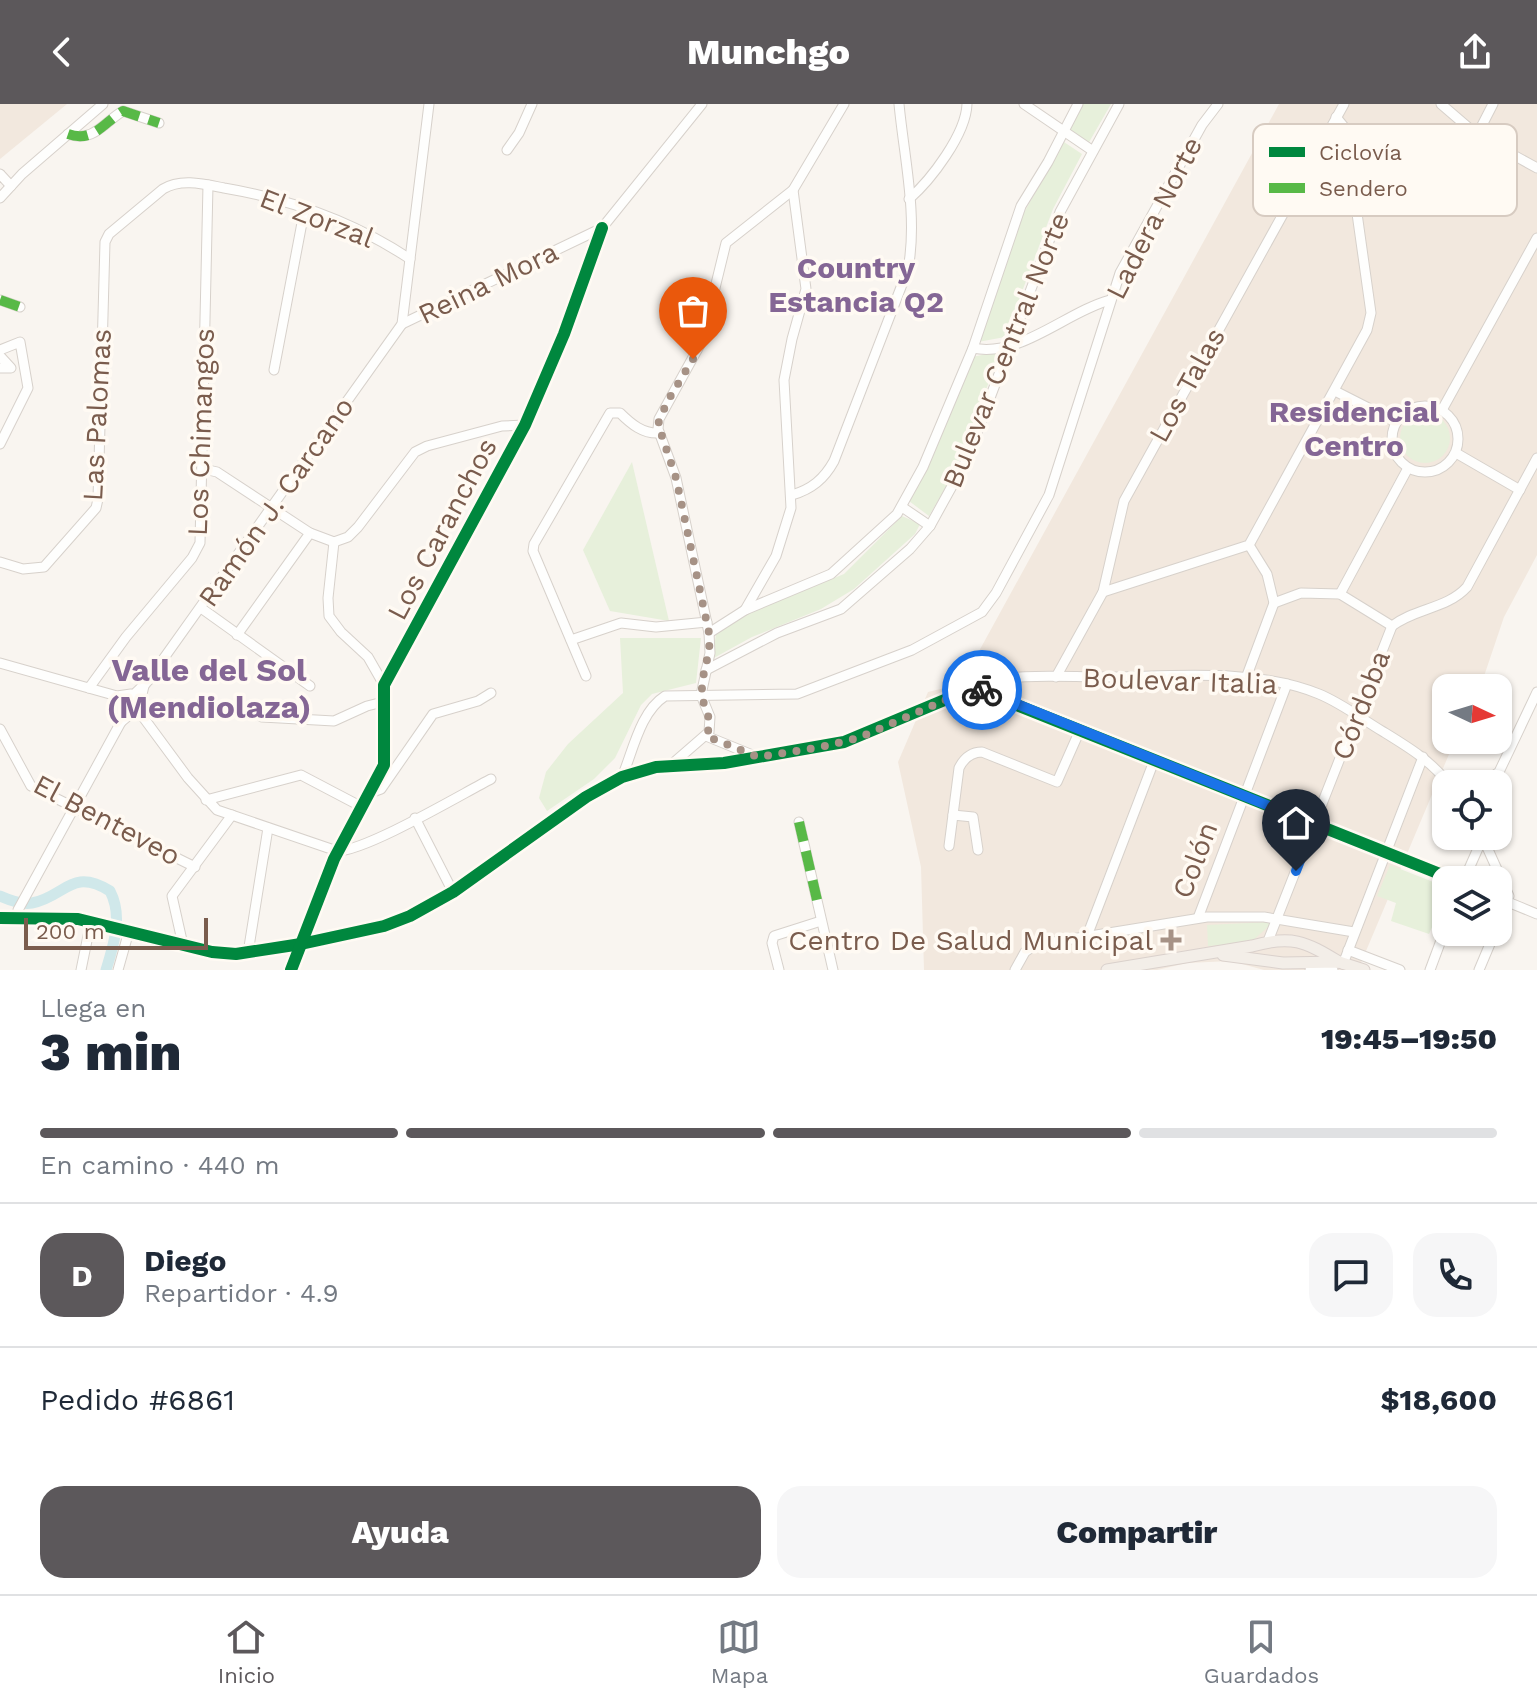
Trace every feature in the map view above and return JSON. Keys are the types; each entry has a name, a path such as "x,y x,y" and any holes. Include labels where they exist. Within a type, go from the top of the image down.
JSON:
{"main road":[{"path":"1268,941 1264,950 1269,964"},
{"path":"1107,970 1268,941 1297,942 1338,965"},
{"path":"1297,942 1305,953 1305,966"},
{"path":"1205,954 1269,964 1338,965 1364,970"},
{"path":"1123,970 1136,965"}],"street":[{"path":"0,198 103,104"},
{"path":"402,324 429,104"},
{"path":"507,150 515,141 532,104"},
{"name":"Reina Mora","path":"402,324 602,228 692,109 702,104"},
{"path":"671,766 706,736 710,717 701,695 710,653 707,622 676,478 658,424 705,333 726,243 793,190 844,104"},
{"path":"792,495 822,479 838,451 908,269 911,241 909,199 899,104"},
{"path":"909,199 959,136 967,104"},
{"path":"1024,104 1093,151"},
{"path":"709,633 745,610 831,574 892,520 902,507 923,467 973,348 1021,206 1078,104"},
{"name":"Bulevar Central Norte","path":"706,670 777,633 841,609 910,549 930,526 967,459 1060,212 1119,104"},
{"name":"Ladera Norte","path":"622,777 646,717 655,704 671,695 797,694 905,654 982,612 996,593 1027,531 1047,500 1120,273 1202,125 1218,104"},
{"name":"Los Talas","path":"1332,124 1344,104"},
{"path":"1441,104 1464,124"},
{"path":"1483,124 1493,104"},
{"path":"68,134 78,137 92,134 123,111 159,123"},
{"path":"1336,117 1342,124"},
{"path":"1517,157 1537,168"},
{"path":"0,174 11,186"},
{"name":"El Zorzal","path":"104,246 109,234 173,184 208,185 266,195 305,207 410,259"},
{"name":"Los Chimangos","path":"89,688 199,548 204,469 208,185"},
{"path":"745,610 776,556 787,525 792,495 784,380 806,289 793,190"},
{"path":"274,370 305,207"},
{"name":"Los Talas","path":"1056,677 1103,592 1124,501 1281,216"},
{"path":"1103,592 1249,545 1335,391 1371,319 1357,216"},
{"name":"Los Caranchos","path":"291,970 337,851 385,760 384,685 525,425 564,334 602,228"},
{"path":"1442,410 1537,238"},
{"name":"Las Palomas","path":"0,562 23,569 44,567 96,508 104,246"},
{"path":"0,300 20,307"},
{"path":"973,348 992,350 1009,347 1110,300"},
{"name":"Ramón J. Carcano","path":"18,914 129,712 127,701 137,697 402,324"},
{"path":"0,368 11,368 0,353 20,342 28,388 0,444"},
{"path":"1335,391 1396,422"},
{"path":"1433,406 1442,410 1456,425 1459,434 1456,453 1435,471 1426,473 1408,468 1395,452 1393,432 1396,422 1412,408 1433,406"},
{"path":"586,676 533,551 534,544 610,413 620,413 646,432 659,433"},
{"path":"204,469 217,472 310,533 334,542 348,537 358,527 415,452 502,426 525,425"},
{"path":"1456,453 1520,490"},
{"path":"1274,603 1301,593 1340,594 1392,626 1460,595 1537,458"},
{"path":"1340,594 1408,468"},
{"path":"902,507 930,526"},
{"path":"237,635 310,533"},
{"path":"334,542 329,616 368,657 384,685"},
{"path":"1246,678 1274,603 1267,574 1249,545"},
{"path":"201,608 310,686"},
{"path":"571,640 621,623 656,627 707,622"},
{"name":"Córdoba","path":"1268,941 1392,626"},
{"path":"0,663 117,696 137,697 143,717 217,810 337,851 347,851 491,779"},
{"name":"Boulevar Italia","path":"0,918 18,914 91,921 218,953 248,953 384,926 410,916 453,892 586,797 622,777 639,771 715,764 858,738 993,681 1056,677 1246,678 1287,684 1322,695 1423,757 1438,770"},
{"name":"Colón","path":"1198,918 1287,684"},
{"path":"978,686 989,694 1432,871"},
{"path":"1500,770 1534,708 1537,692"},
{"path":"370,793 381,789 402,754 433,714 478,701 491,693"},
{"path":"117,696 129,712 143,717"},
{"path":"256,713 262,717 340,720 367,706 383,702"},
{"name":"El Benteveo","path":"0,729 28,784 195,867"},
{"path":"949,846 959,768 968,756 982,752 1057,782 1080,730"},
{"path":"706,736 758,757"},
{"path":"1338,965 1348,950 1423,757"},
{"path":"1087,936 1154,761"},
{"path":"206,800 301,775 362,807"},
{"path":"183,945 172,896 232,815"},
{"path":"953,815 973,817 978,850"},
{"path":"415,818 453,892"},
{"path":"799,822 833,970"},
{"path":"248,953 268,828"},
{"path":"1512,904 1537,914"},
{"path":"1019,968 1029,948 1198,918 1278,918 1354,932"},
{"path":"1278,918 1283,933 1297,942"},
{"path":"81,970 91,921"},
{"path":"779,970 772,943 774,936 821,921"},
{"path":"118,970 126,930"},
{"path":"1430,970 1439,946"},
{"path":"1479,970 1489,946"},
{"path":"1348,950 1400,970"}],"shaded area":[{"path":"0,104 67,104 0,159"},
{"name":"Residencial Centro","path":"1279,104 1537,104 1537,555 1504,617 1485,674 1432,674 1432,754 1449,754 1442,770 1432,770 1432,795 1358,970 1264,970 1231,961 1187,963 1157,970 924,970 921,867 898,762 928,692 961,684 1253,151 1253,216 1517,216 1517,124 1268,124"}],"green space":[{"path":"1083,104 1111,104 1088,144 1067,129"},
{"path":"1064,142 1082,154 1053,209 1005,337 978,342 1018,223"},
{"path":"1001,351 953,475 929,516 909,501 972,357"},
{"path":"1425,413 1443,420 1450,438 1443,456 1425,463 1407,456 1400,438 1407,420"},
{"path":"632,462 669,621 610,611 583,550"},
{"path":"902,516 920,524 915,534 854,589 821,609 752,637 712,659 716,634 744,615 844,574"},
{"path":"620,638 701,638 696,683 652,694 641,705 615,758 594,779 547,811 539,798 546,772 568,744 623,693"},
{"path":"1390,865 1432,882 1432,927 1429,934 1391,921 1396,903 1377,896"},
{"path":"1269,922 1269,926 1250,943 1208,946 1207,925"}],"waterway":[{"path":"0,896 19,903 32,903 69,886 86,882 110,891 117,920 106,970"}],"marked path":[{"path":"68,134 92,134 123,111 159,123"},
{"path":"0,300 20,307"},
{"path":"799,822 817,900"}],"cycle path":[{"path":"291,970 334,859 384,765 384,685 525,425 564,334 602,228"},
{"path":"0,918 78,919 212,952 236,954 384,926 410,916 453,892 586,797 622,777 656,767 724,763 844,742 978,686 989,694 1432,871"}],"way so far":[{"path":"693,359 667,402 658,424 676,478 711,644 701,695 710,717 706,736 758,757 821,747 858,738 978,686 982,690"}],"place":[{"name":"Centro De Salud Municipal","path":"1171,940"}],"district":[{"name":"Country Estancia Q2","path":"856,284"},
{"name":"Residencial Centro","path":"1354,428"},
{"name":"Valle del Sol (Mendiolaza)","path":"209,688"}],"route":[{"path":"982,690 1314,824 1296,871"}]}
